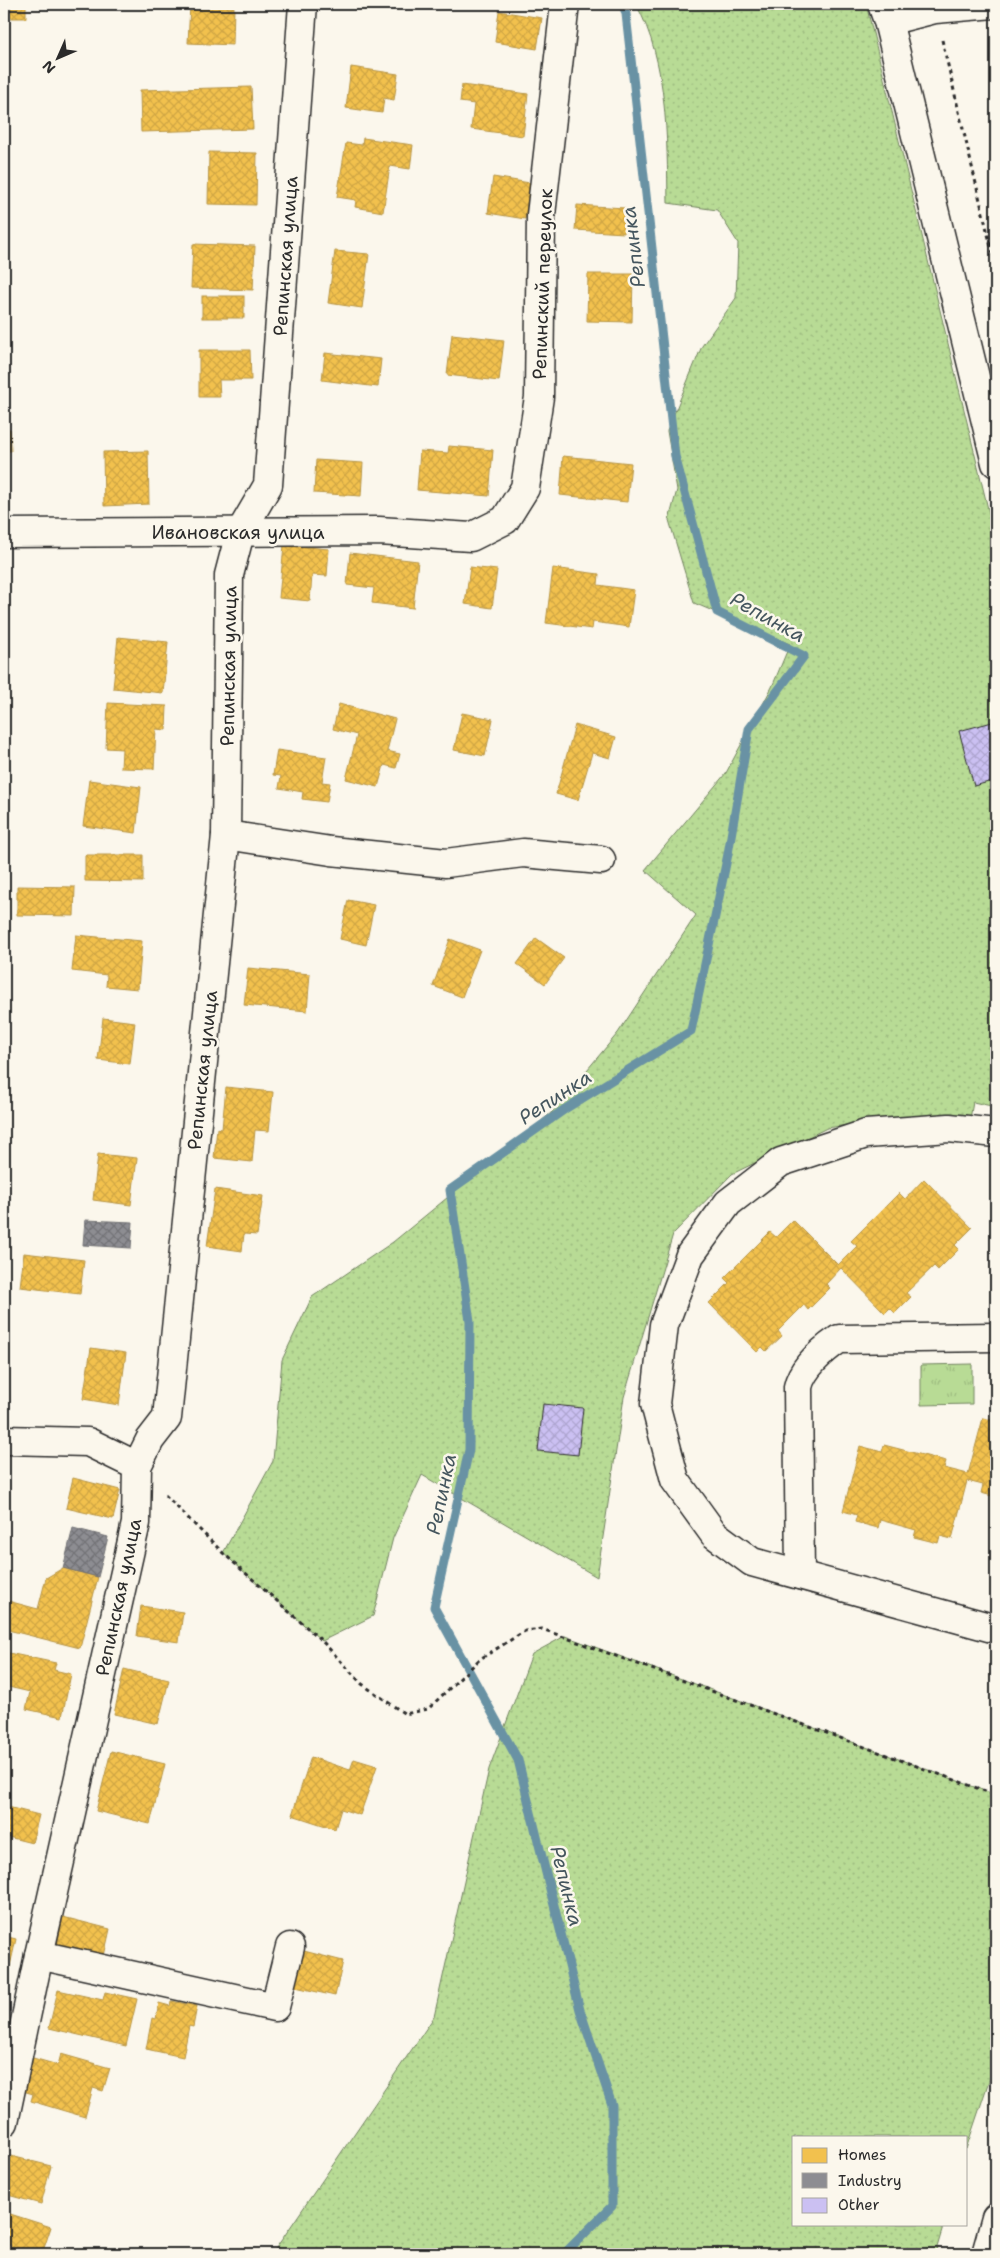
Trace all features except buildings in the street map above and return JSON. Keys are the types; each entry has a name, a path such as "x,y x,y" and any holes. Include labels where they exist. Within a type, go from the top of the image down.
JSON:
{"street":[{"name":"Репинская улица","path":"4,2122 39,1955 136,1523 137,1466 150,1440 167,1418 226,835 229,575 240,533 268,485 303,4"},
{"name":"Репинский переулок","path":"471,537 505,520 525,488 539,397 541,215 565,4"},
{"path":"994,4 885,12 986,380 996,463"},
{"name":"Ивановская улица","path":"4,533 379,531 471,537"},
{"path":"226,835 331,851 446,863 523,853 600,860"},
{"path":"996,1133 949,1128 866,1134 781,1162 728,1203 690,1255 664,1325 655,1404 674,1480 714,1534 752,1562 996,1629"},
{"path":"800,1575 798,1387 799,1379 805,1370 838,1339 996,1337"},
{"path":"4,1440 88,1442 137,1466"},
{"path":"39,1955 276,2007 290,1947"},
{"path":"986,2254 996,2218"}],"path":[{"path":"942,40 996,268"},
{"path":"137,1466 223,1553 322,1641 362,1684 405,1714 428,1709 480,1659 525,1631 542,1629 996,1795"}],"green space":[{"path":"636,4 866,4 996,542 996,1107 973,1102 970,1119 900,1117 827,1128 732,1174 673,1234 624,1397 597,1577 422,1475 393,1538 373,1616 322,1641 223,1553 273,1461 282,1360 312,1297 393,1242 551,1113 618,1033 696,915 645,870 726,773 772,687 790,644 694,603 669,520 677,490 667,431 702,346 736,298 738,243 717,210 668,203 666,127 660,75 647,27"},
{"path":"972,1364 972,1404 921,1405 921,1365"},
{"path":"565,1636 996,1795 996,2060 968,2143 968,2136 792,2136 792,2226 943,2226 935,2254 272,2254 434,2017 489,1769 532,1654"}],"waterway":[{"name":"Репинка","path":"564,2254 612,2206 612,2105 580,2010 518,1760 434,1607 469,1450 470,1321 450,1190 565,1109 691,1031 728,854 749,729 804,656 717,612 675,456 626,14 623,4"}]}
